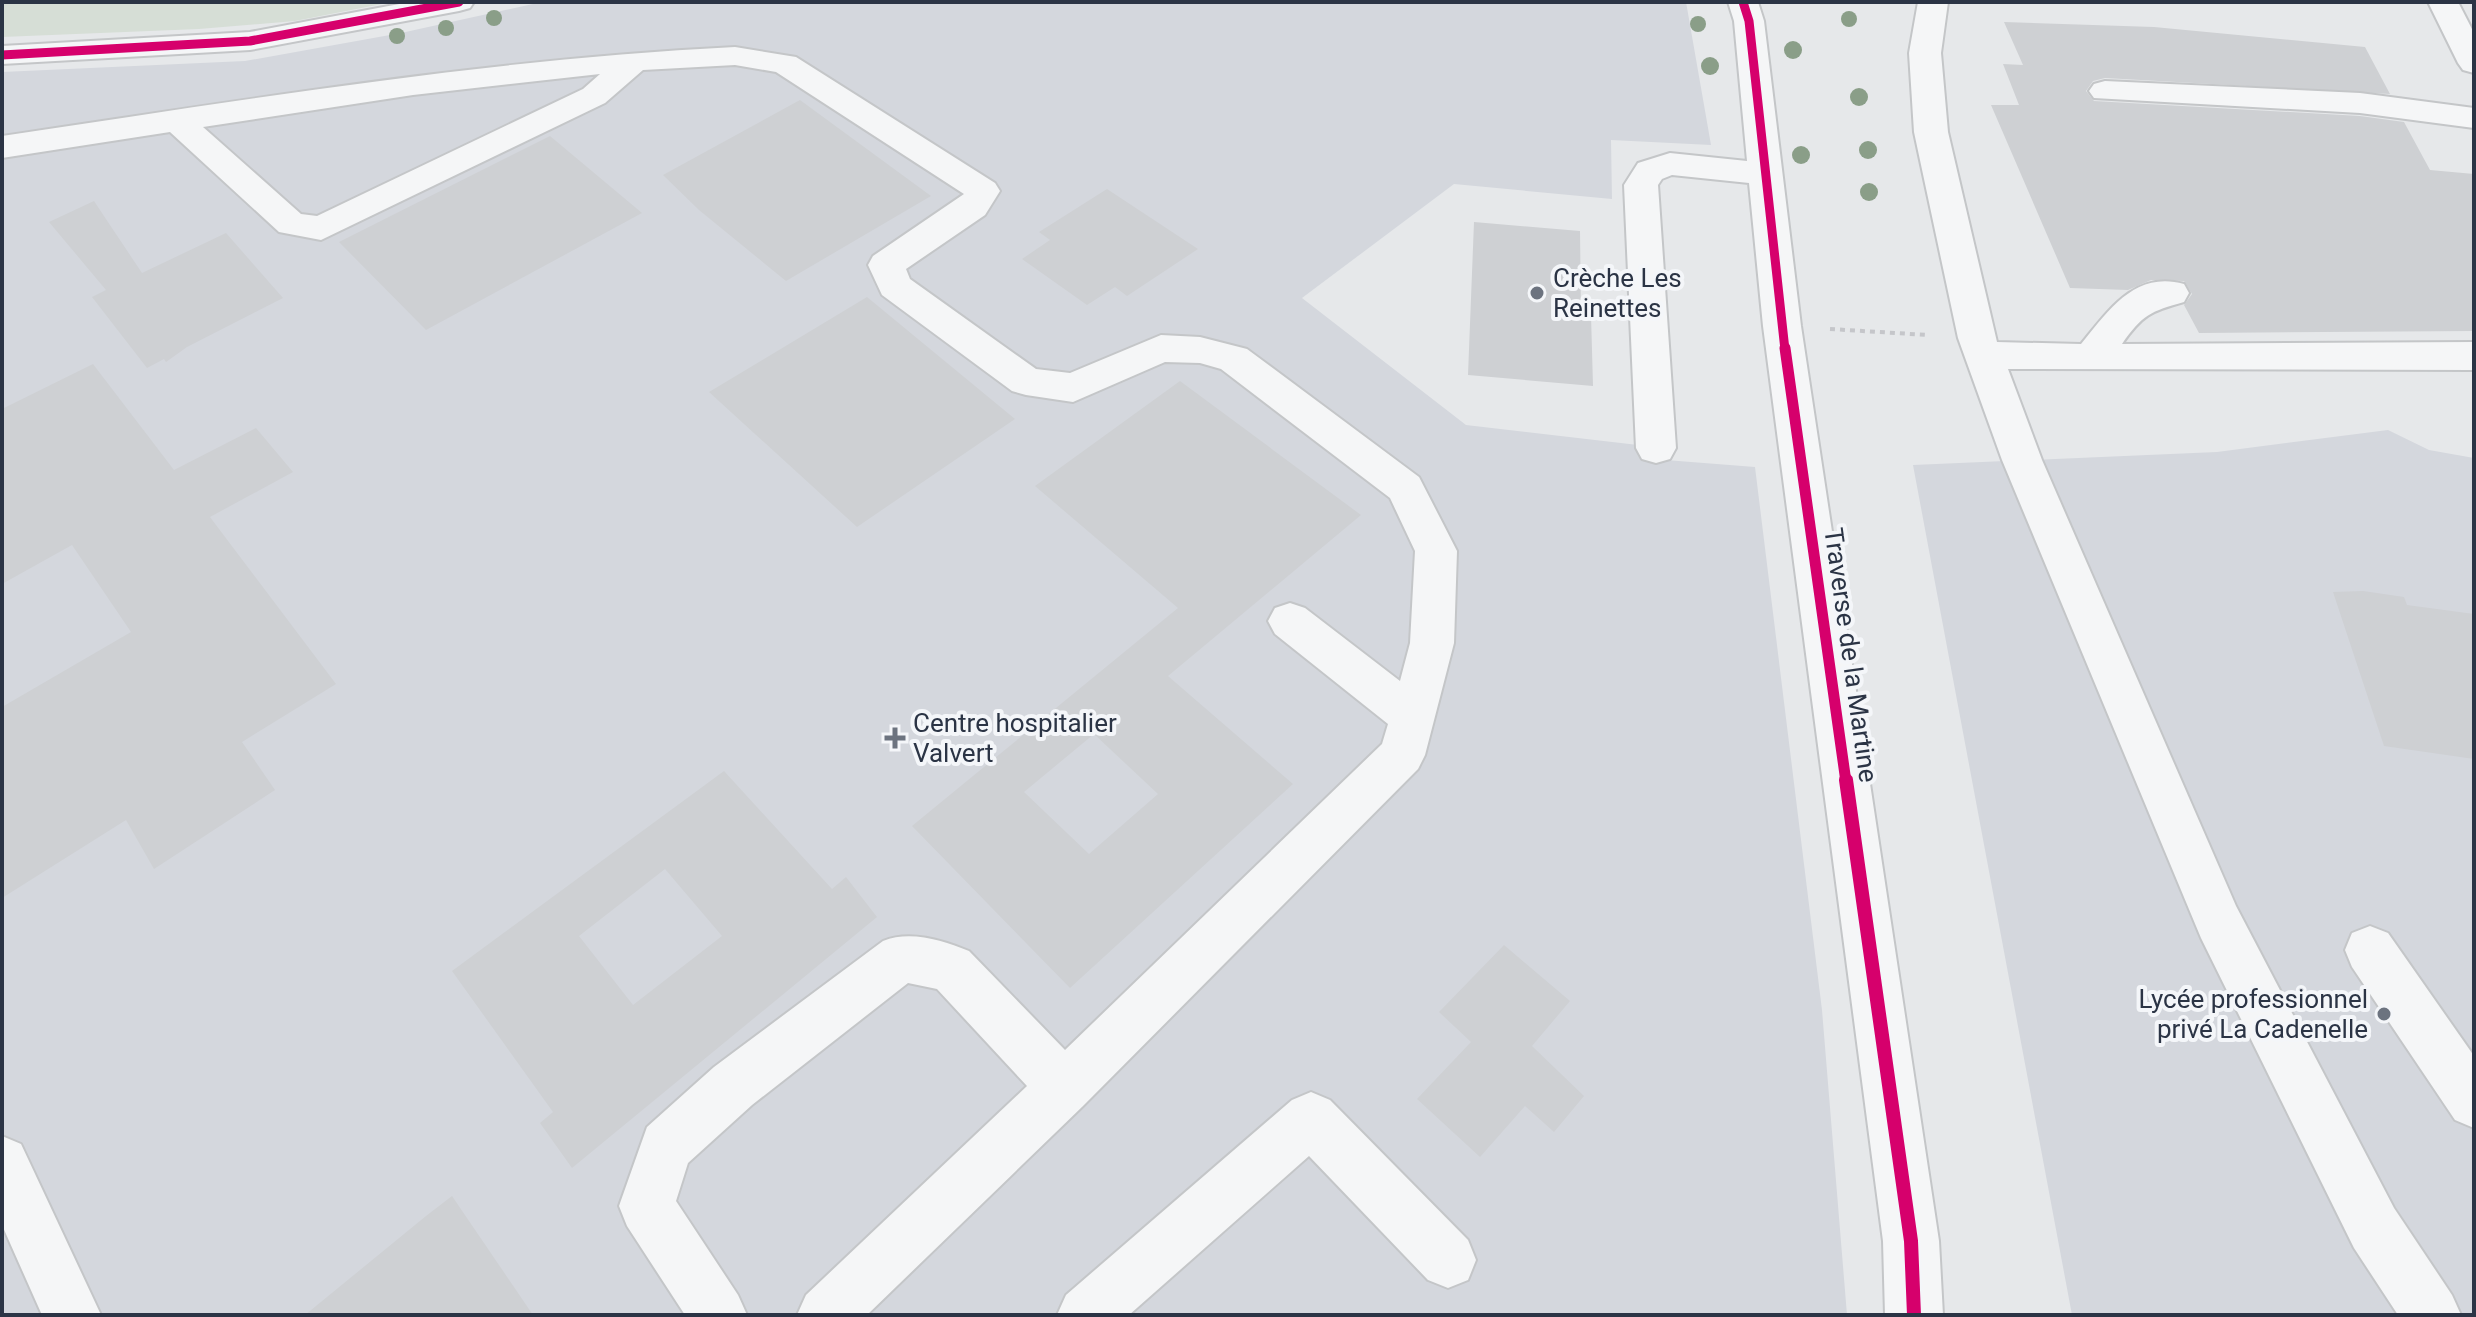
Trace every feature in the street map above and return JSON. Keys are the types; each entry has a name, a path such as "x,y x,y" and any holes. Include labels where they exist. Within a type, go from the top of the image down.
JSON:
{"street":[{"path":"2,55 250,41 459,2"},
{"name":"Traverse de la Martine","path":"1743,2 1749,21 1782,326 1911,1241 1914,1315"},
{"path":"1933,2 1925,53 1931,132 1980,347 2022,460 2218,922 2374,1228 2432,1315"},
{"path":"2443,2 2474,63"},
{"path":"2,147 413,85 635,61 735,56 785,64 983,191 973,207 886,265 895,286 1026,381 1073,388 1161,348 1200,350 1234,359 1405,488 1436,551 1432,643 1402,755 1064,1087 826,1315"},
{"path":"176,120 291,224 321,228 594,96 635,61"},
{"path":"2105,91 2360,103 2474,118"},
{"path":"1656,448 1641,185 1650,171 1670,164 1766,174"},
{"path":"2091,358 2139,299 2151,294 2171,293"},
{"path":"1980,347 2091,358 2474,356"},
{"path":"1290,621 1412,717"},
{"path":"2370,950 2474,1101"},
{"path":"718,1315 647,1206 666,1146 733,1086 901,958 951,968 1064,1087"},
{"path":"1086,1315 1311,1119 1448,1260"},
{"path":"2,1163 72,1315"}],"path":[{"path":"1782,326 1980,347"}],"shaded area":[{"path":"2,2 392,2 295,21 199,29 2,37"},
{"name":"Centre hospitalier Valvert","path":"542,2 1686,2 1711,145 1611,140 1612,199 1454,184 1302,298 1466,425 1638,445 1640,458 1755,467 1822,1010 1847,1315 2,1315 2,72 245,61 401,33"},
{"path":"2388,430 2429,450 2474,458 2474,1315 2072,1315 1913,465 2217,452"}],"building":[{"path":"2004,22 2154,27 2365,47 2390,94 2105,78 2093,81 2086,91 2094,101 2360,116 2404,122 2430,170 2474,174 2474,331 2199,333 2184,305 2192,294 2184,281 2151,280 2128,290 2070,288 1991,105 2019,105 2003,64 2023,65"},
{"path":"800,100 931,196 786,281 699,210 663,175"},
{"path":"550,136 642,213 426,330 339,242"},
{"path":"1107,189 1198,249 1127,296 1115,287 1087,305 1022,259 1050,240 1039,232"},
{"path":"94,201 142,273 226,233 283,298 187,347 166,362 164,359 147,368 92,297 106,290 49,222"},
{"name":"Crèche Les Reinettes","path":"1474,222 1580,231 1581,314 1591,315 1593,386 1468,375"},
{"path":"867,297 1015,419 857,527 709,392"},
{"path":"93,364 174,470 256,428 293,472 210,517 336,684 242,742 275,790 154,869 126,820 2,898 2,707 131,632 72,545 2,584 2,409"},
{"path":"1180,381 1361,515 1168,676 1293,784 1070,988 912,826 1178,608 1035,486","holes":["1094,734 1158,794 1089,854 1024,792"]},
{"path":"2363,591 2404,597 2407,605 2474,614 2474,759 2384,746 2333,592"},
{"path":"724,771 832,889 846,877 877,917 572,1168 540,1123 553,1112 452,971","holes":["665,869 722,936 633,1005 579,936"]},
{"path":"1504,945 1570,1001 1532,1046 1584,1096 1554,1132 1525,1106 1480,1157 1417,1099 1471,1042 1439,1012"},
{"path":"452,1196 533,1315 305,1315 426,1216"}],"cycle path":[{"path":"2,55 250,41 459,2"},
{"path":"1743,2 1749,21 1782,326 1911,1241 1914,1315"}],"place":[{"name":"Crèche Les Reinettes","path":"1537,293"},
{"name":"Centre hospitalier Valvert","path":"895,738"},
{"name":"Lycée professionnel privé La Cadenelle","path":"2384,1014"}]}
